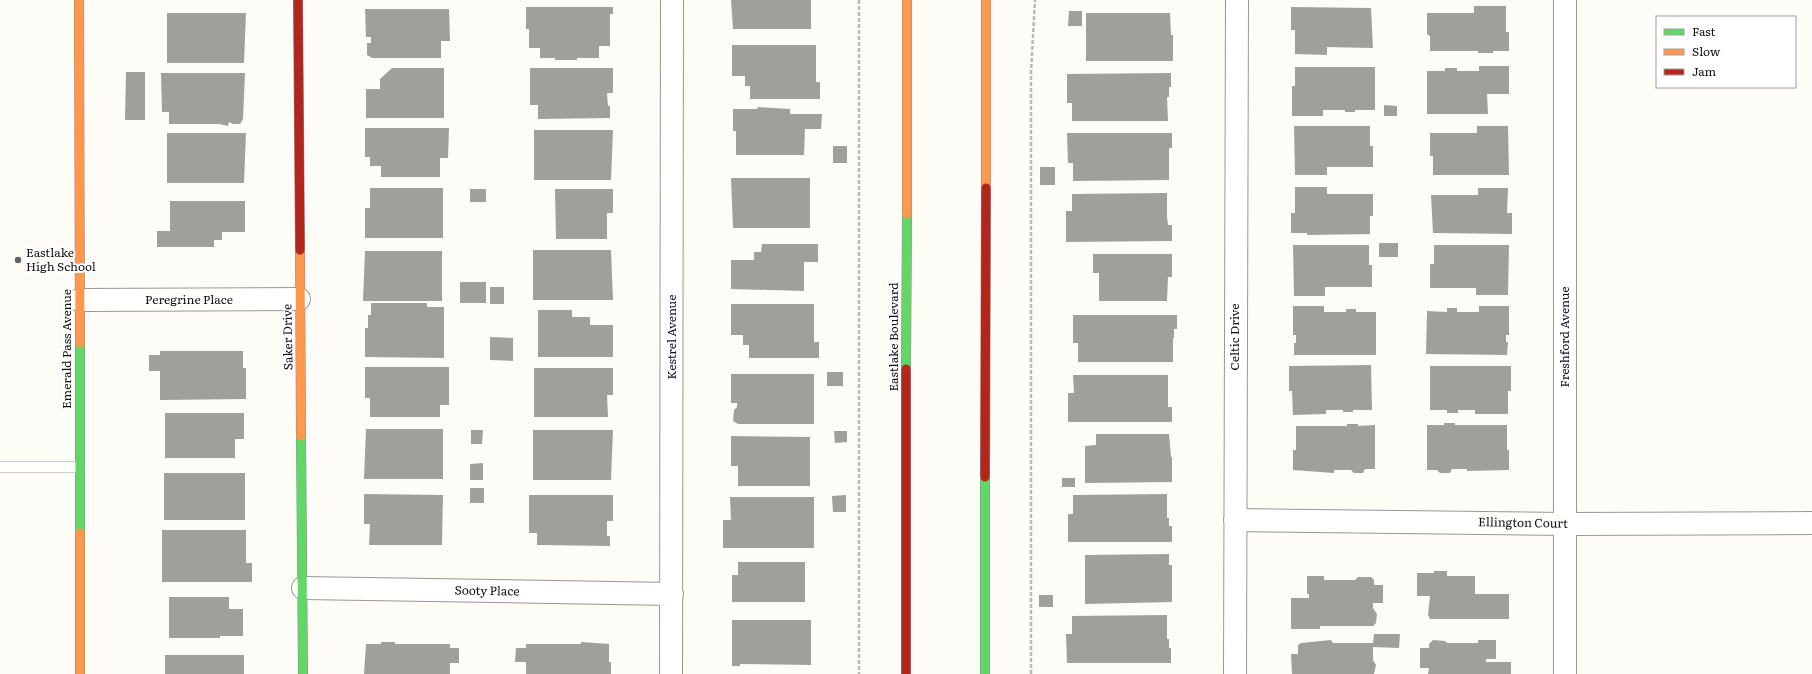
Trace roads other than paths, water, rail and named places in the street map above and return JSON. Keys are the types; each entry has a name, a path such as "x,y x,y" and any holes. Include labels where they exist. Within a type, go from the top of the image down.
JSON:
{"street":[{"name":"Emerald Pass Avenue","path":"79,0 80,674"},
{"name":"Saker Drive","path":"298,0 299,299 303,674"},
{"name":"Kestrel Avenue","path":"672,0 672,674"},
{"name":"Eastlake Boulevard","path":"906,0 906,674"},
{"path":"985,674 986,0"},
{"name":"Celtic Drive","path":"1235,674 1234,520 1237,0"},
{"name":"Freshford Avenue","path":"1565,674 1566,0"},
{"name":"Peregrine Place","path":"79,300 299,299"},
{"name":"Ellington Court","path":"1234,520 1565,524 1812,523"},
{"name":"Sooty Place","path":"303,588 672,594"}],"lane":[{"path":"0,467 79,467"}],"place":[{"name":"Eastlake High School","path":"18,260"}]}
